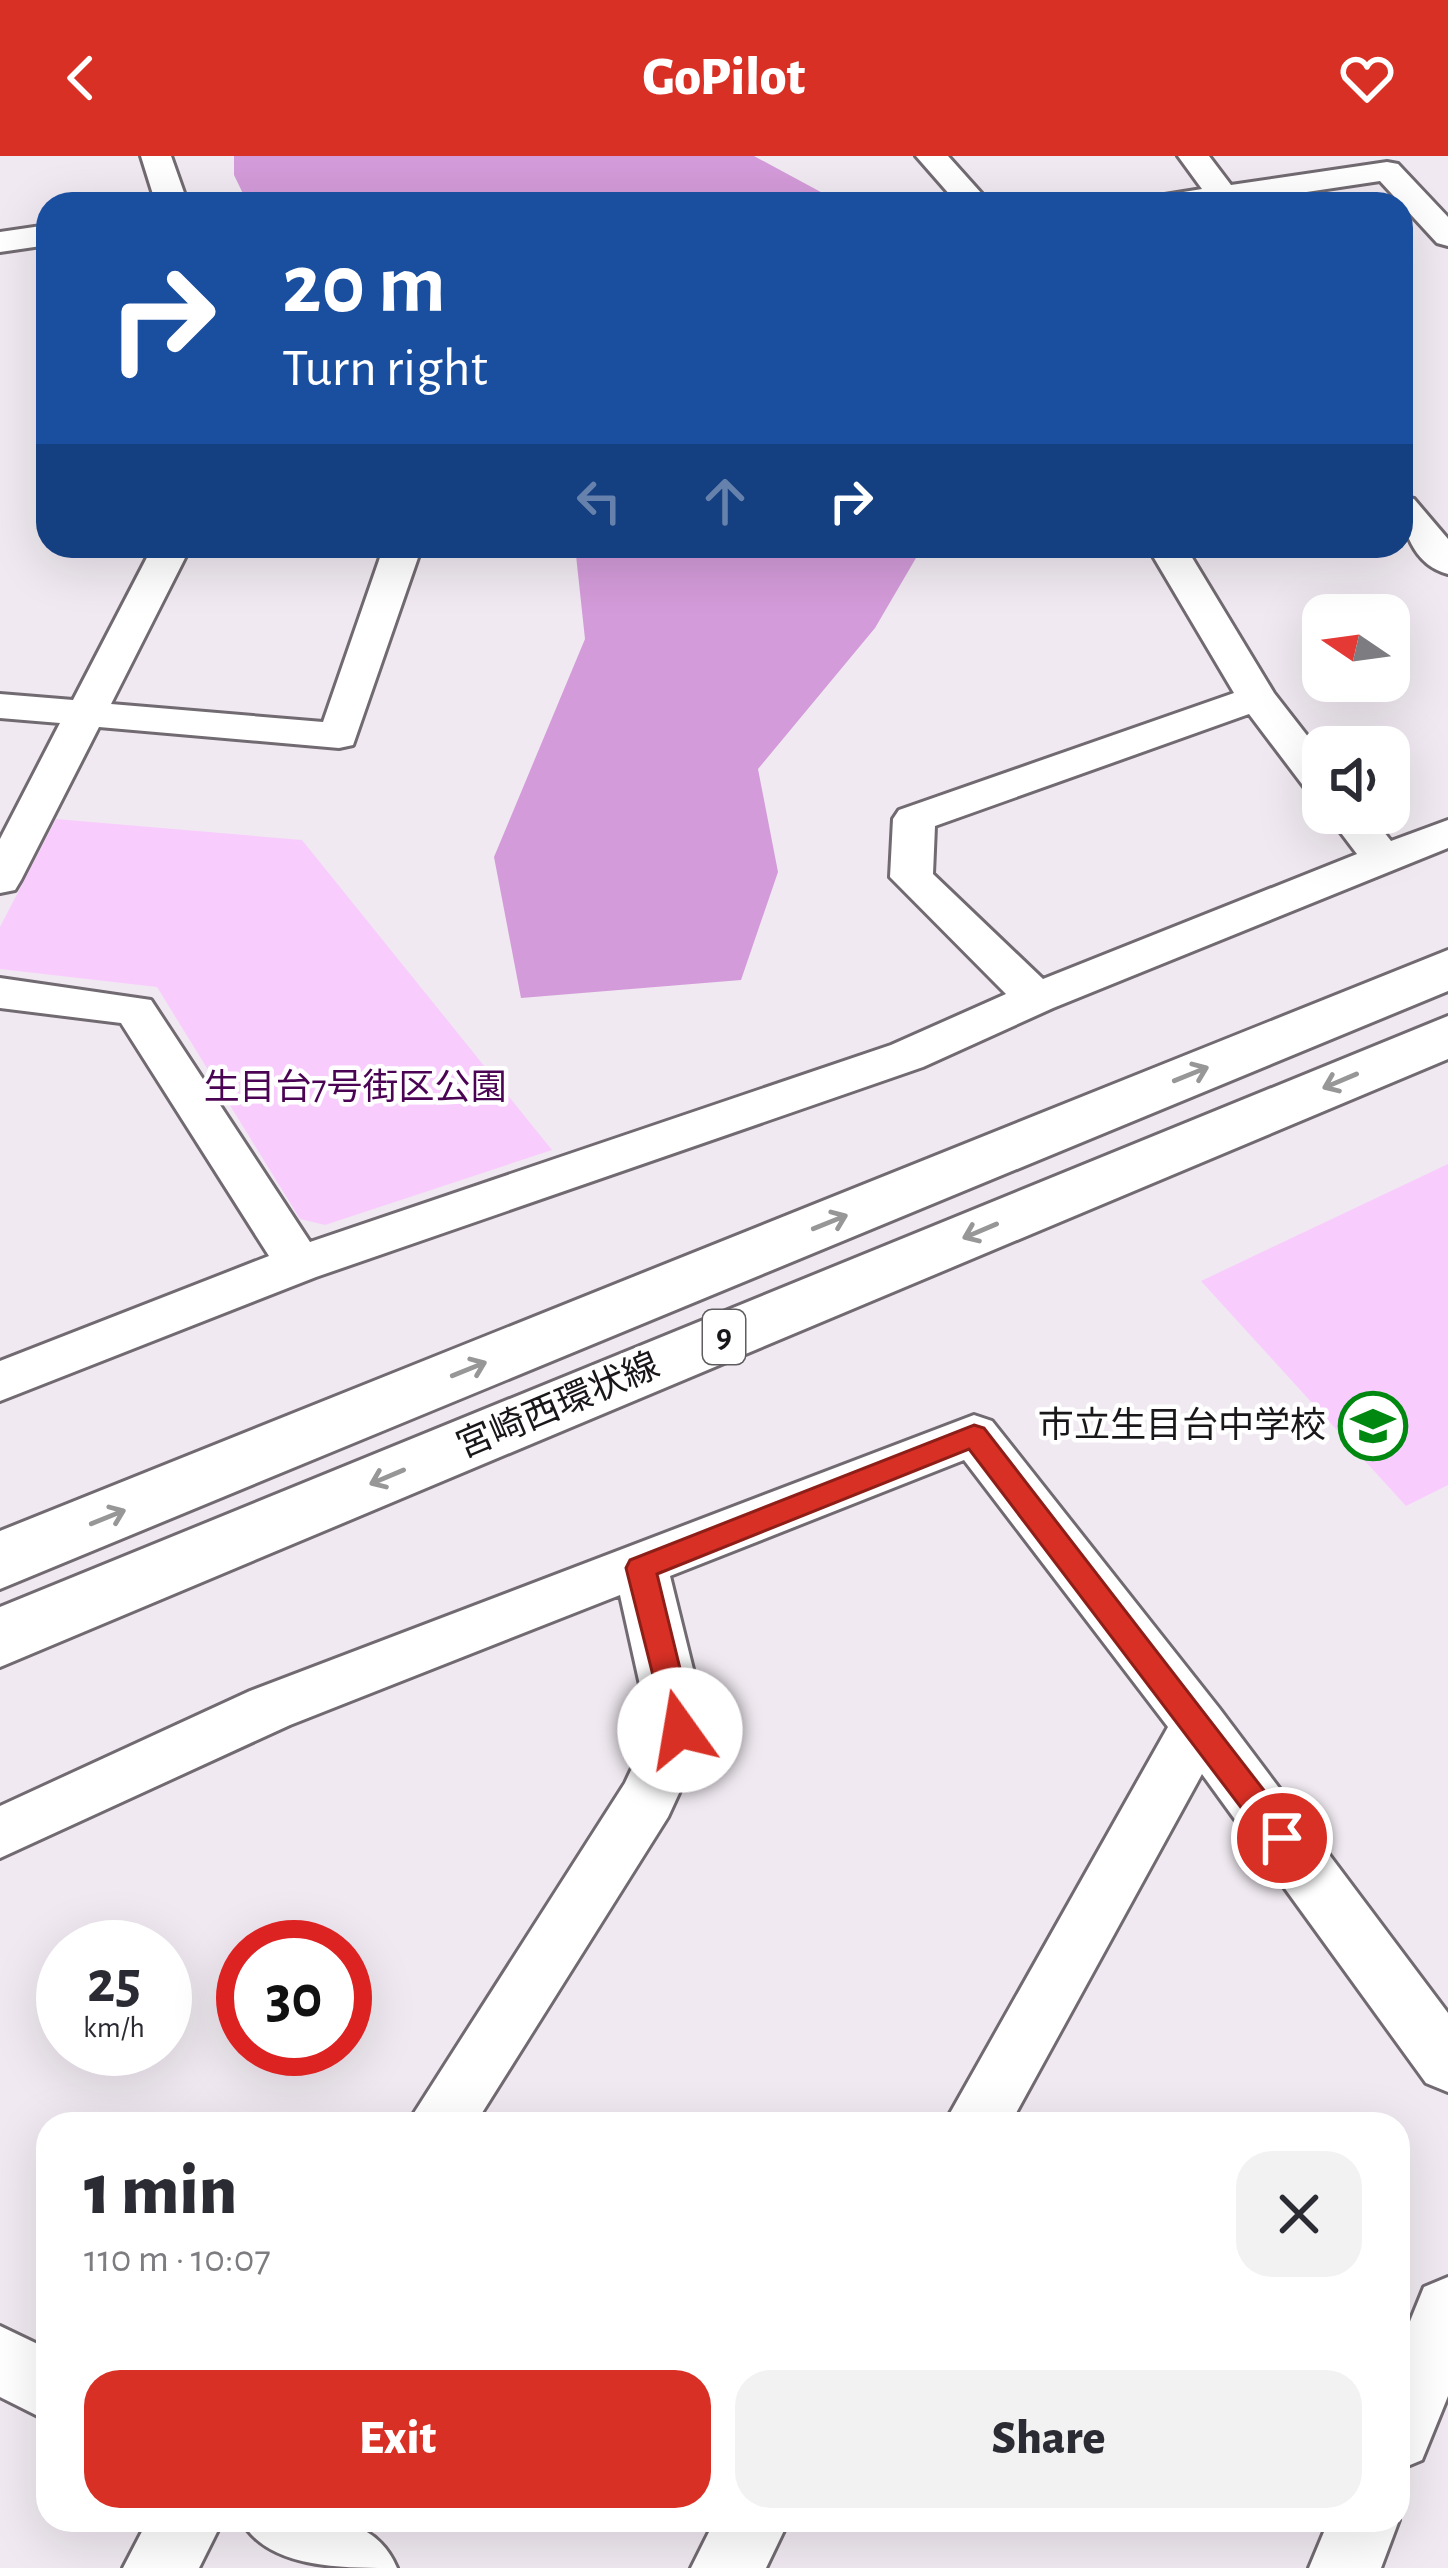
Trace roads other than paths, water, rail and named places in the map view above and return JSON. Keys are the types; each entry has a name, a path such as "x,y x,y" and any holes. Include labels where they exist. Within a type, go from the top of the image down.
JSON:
{"main road":[{"name":"宮崎西環状線","path":"0,1561 1448,969"},
{"name":"宮崎西環状線","path":"0,1638 1448,1036"}],"street":[{"path":"155,156 168,192"},
{"path":"931,156 964,192"},
{"path":"1192,156 1221,192"},
{"path":"1239,192 1389,164 1412,192"},
{"path":"1413,193 1448,236"},
{"path":"0,242 36,238"},
{"path":"1413,521 1448,563"},
{"path":"0,880 166,558"},
{"path":"0,706 339,736 400,558"},
{"path":"1173,558 1256,698 1302,756"},
{"path":"1037,998 911,877 914,819 1256,698"},
{"path":"0,1382 299,1264 908,1056 1037,998 1448,833"},
{"path":"1363,834 1383,859"},
{"path":"0,993 135,1010 299,1264"},
{"path":"0,1833 270,1708 974,1436 1199,1725 1448,2063"},
{"path":"448,2112 647,1799 680,1730 641,1568"},
{"path":"983,2112 1199,1725"},
{"path":"1410,2406 1448,2310"},
{"path":"0,2359 36,2380"},
{"path":"159,2568 181,2532"},
{"path":"297,2532 361,2568"},
{"path":"727,2568 747,2532"},
{"path":"1345,2568 1359,2532"}],"place":[{"name":"市立生目台中学校","path":"1373,1426"}],"park label":[{"name":"生目台7号街区公園","path":"355,1088"}]}
